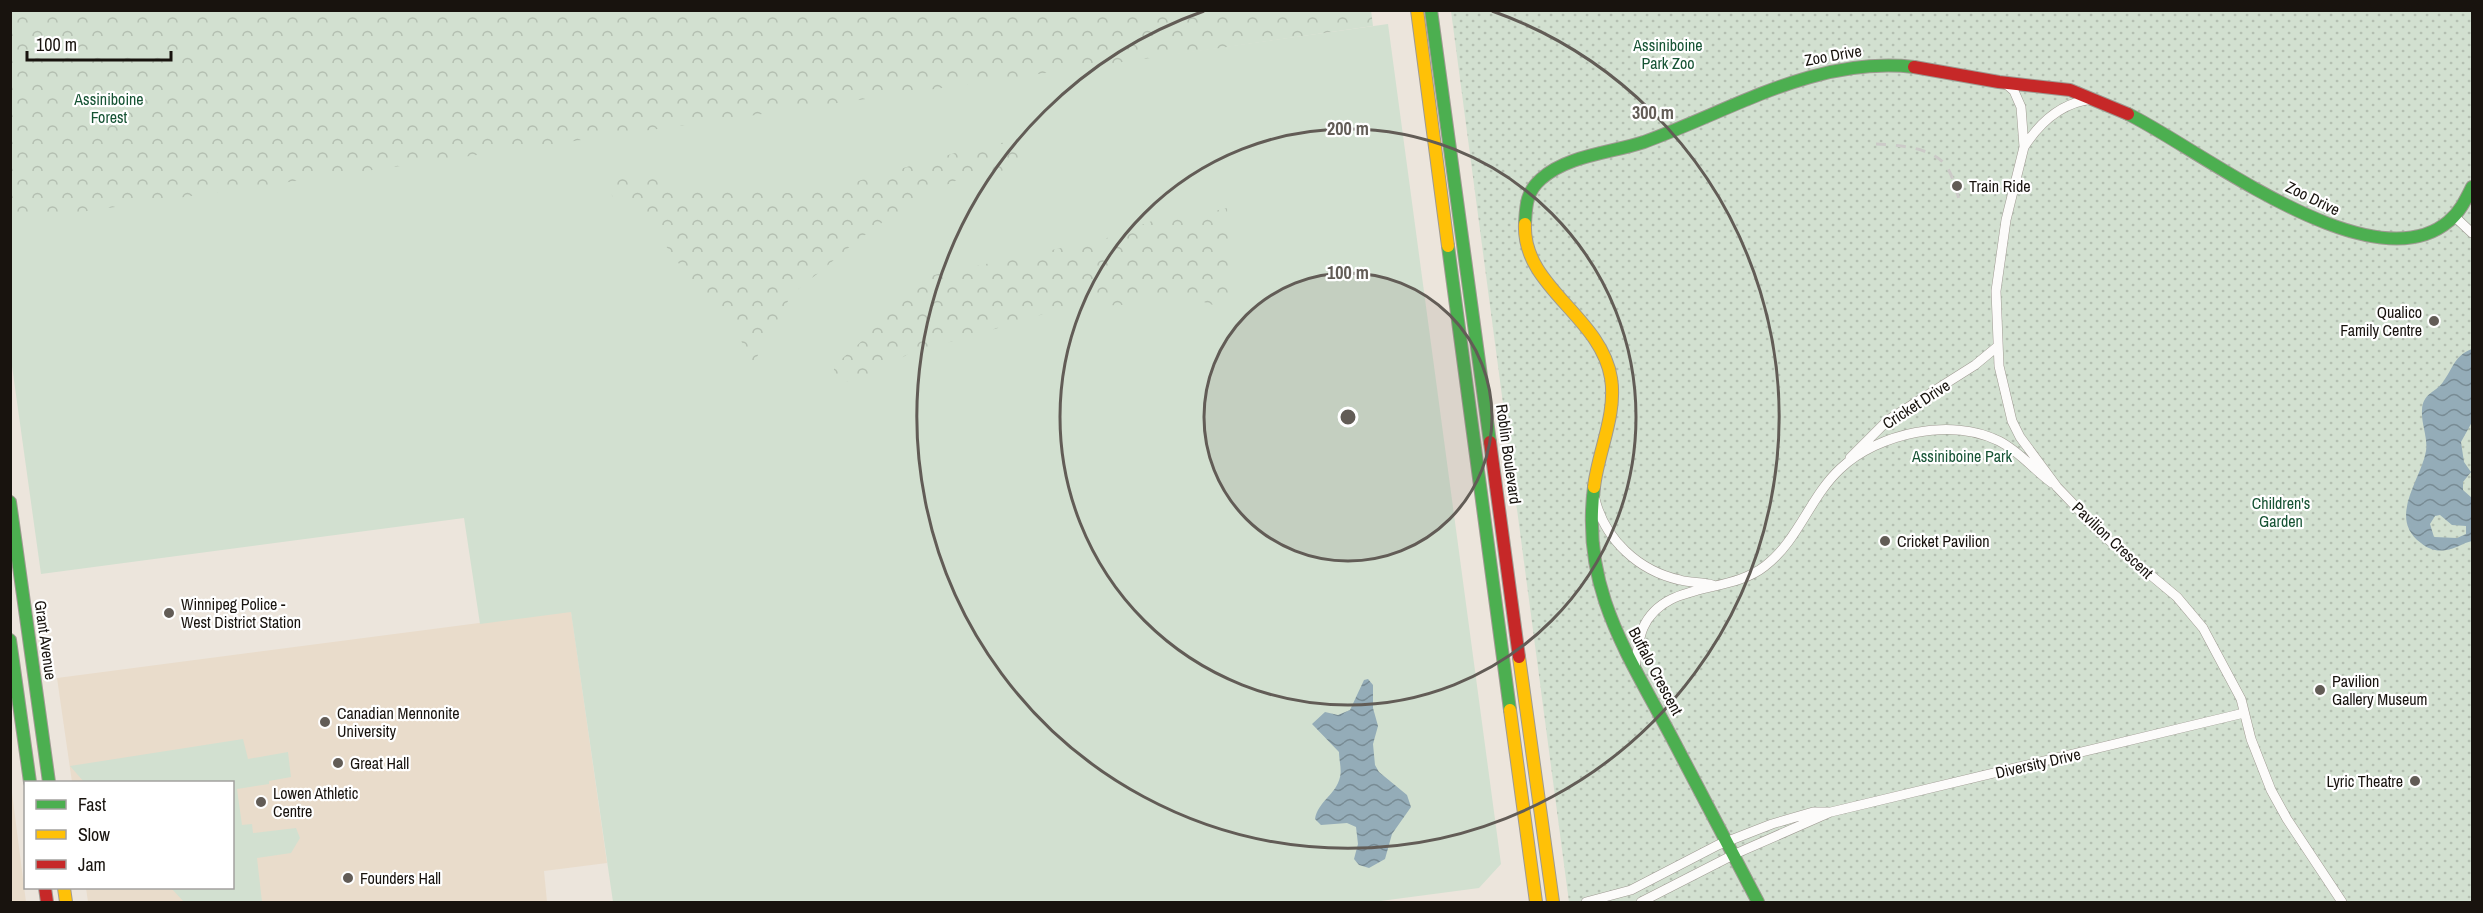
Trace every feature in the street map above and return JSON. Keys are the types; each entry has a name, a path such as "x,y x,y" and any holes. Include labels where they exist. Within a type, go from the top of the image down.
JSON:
{"main road":[{"name":"Roblin Boulevard","path":"1417,10 1536,903"},
{"name":"Roblin Boulevard","path":"1431,10 1553,903"},
{"name":"Zoo Drive","path":"1593,491 1612,399 1611,373 1602,345 1595,334 1548,287 1533,262 1525,216 1528,195 1539,178 1562,167 1696,124 1800,77 1835,68 1866,64 1909,65 2005,83 2034,83 2080,93 2125,112 2259,190 2342,230 2375,237 2405,239 2438,230 2456,217"},
{"path":"2456,217 2472,187"},
{"name":"Buffalo Crescent","path":"1593,491 1592,534 1597,583 1610,620 1735,854 1758,903"},
{"name":"Grant Avenue","path":"10,502 50,781"},
{"path":"10,640 30,781"}],"street":[{"name":"Pavilion Crescent","path":"2005,83 2014,91 2021,107 2024,147"},
{"name":"Pavilion Crescent","path":"2093,99 2077,102 2056,113 2035,130 2024,147 2009,204 1998,268 1998,346 2002,387 2012,421 2020,437 2048,471 2057,487 2105,537 2168,589 2195,618 2218,651 2241,699 2251,739 2274,796 2342,903"},
{"path":"2456,217 2472,233"},
{"name":"Cricket Drive","path":"1635,668 1640,636 1654,611 1682,594 1741,580 1764,568 1776,556 1840,468 1888,420 1975,365 1998,346"},
{"name":"Cricket Drive","path":"1840,468 1866,452 1902,436 1932,431 1959,430 1985,436 2006,445 2057,487"},
{"name":"Cricket Drive","path":"1593,491 1605,526 1618,544 1636,560 1667,577 1715,586"},
{"name":"Diversity Drive","path":"1641,903 1735,854 1831,812 2244,712"},
{"name":"Diversity Drive","path":"1586,903 1631,890 1727,841 1813,812 1831,812"}],"shaded area":[{"name":"Canadian Mennonite University","path":"571,611 607,863 544,871 547,902 88,902 86,889 234,889 234,781 72,781 57,678"},
{"path":"11,785 26,902 11,902"}],"green space":[{"name":"Assiniboine Forest","path":"1371,10 1373,26 11,222 11,11"},
{"name":"Assiniboine Park","path":"1451,11 2472,11 2472,902 1569,902"},
{"path":"1388,24 1501,864 1479,888 1373,902 613,902 571,612 480,624 464,518 41,574 11,359 10,217"},
{"path":"1011,141 1018,143 1021,164 1005,170 963,178 918,200 868,233 800,287 790,298 764,347 753,362 722,307 707,302 638,208 624,196 619,200 612,196 611,184 618,176 642,171 691,191 713,193 762,189 783,193 820,192 962,151"},
{"path":"1227,208 1232,303 1213,305 1175,293 1127,304 1108,305 1103,299 1093,296 1029,319 908,354 879,372 846,382 832,378 835,365 863,340 881,315 924,277 1104,239 1152,221 1185,218"},
{"path":"243,739 248,759 288,752 291,777 269,781 269,784 237,789 242,825 252,824 253,833 296,828 300,838 291,853 257,858 262,902 184,902 172,889 234,889 234,781 83,781 70,766"}],"water":[{"path":"2472,349 2472,422 2461,442 2464,462 2471,472 2463,482 2463,490 2472,498 2472,541 2443,551 2424,545 2411,533 2406,511 2426,451 2423,404 2427,397 2440,386 2461,355","holes":["2440,515 2452,525 2466,526 2466,534 2457,538 2434,537 2430,524 2435,516"]},
{"path":"1368,679 1373,685 1373,708 1378,726 1373,744 1375,765 1379,772 1407,795 1411,807 1392,834 1385,859 1369,868 1359,865 1354,859 1358,844 1356,827 1347,823 1321,825 1315,819 1320,807 1335,789 1341,771 1339,752 1312,724 1325,712 1338,715 1350,710 1364,680"}],"railway":[{"path":"1876,144 1914,148 1940,160 1951,175 1961,206"}],"traffic: fast":[{"path":"1431,10 1490,442"},
{"path":"1525,224 1532,189 1541,179 1564,165 1644,142 1742,101 1809,77 1878,66 1914,67"},
{"path":"2128,114 2241,181 2287,205 2333,225 2376,237 2416,237 2449,221 2460,209 2472,187"},
{"path":"1448,246 1510,710"},
{"path":"1594,487 1592,523 1594,556 1611,617 1623,646 1758,902"},
{"path":"10,502 49,781"},
{"path":"10,640 30,781"}],"traffic: slow":[{"path":"1417,10 1448,246"},
{"path":"1525,224 1527,246 1536,266 1548,284 1593,337 1604,356 1611,378 1609,419 1594,487"},
{"path":"1519,657 1553,902"},
{"path":"1510,710 1536,902"},
{"path":"64,889 66,902"}],"traffic: jam":[{"path":"1914,67 1999,82 2070,90 2128,114"},
{"path":"1490,442 1519,657"},
{"path":"45,889 47,902"}],"place":[{"name":"Train Ride","path":"1957,186"},
{"name":"Qualico Family Centre","path":"2434,321"},
{"name":"Cricket Pavilion","path":"1885,541"},
{"name":"Winnipeg Police - West District Station","path":"169,613"},
{"name":"Pavilion Gallery Museum","path":"2320,690"},
{"name":"Canadian Mennonite University","path":"325,722"},
{"name":"Great Hall","path":"338,763"},
{"name":"Lyric Theatre","path":"2415,781"},
{"name":"Lowen Athletic Centre","path":"261,802"},
{"name":"Founders Hall","path":"348,878"}],"park label":[{"name":"Assiniboine Park Zoo","path":"1668,54"},
{"name":"Children's Garden","path":"2281,512"}]}
